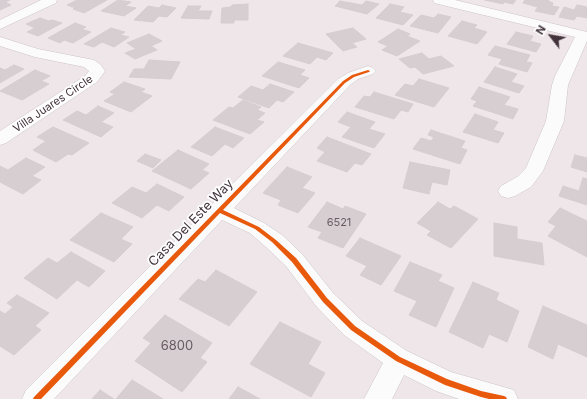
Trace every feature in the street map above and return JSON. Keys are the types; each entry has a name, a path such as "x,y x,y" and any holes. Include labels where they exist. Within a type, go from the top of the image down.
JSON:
{"street":[{"path":"0,24 51,0"},
{"path":"439,0 585,35 563,76 560,85 555,121 534,171 524,182 508,191"},
{"name":"Villa Juares Circle","path":"0,41 35,52 89,63 96,68 97,71 92,79 0,139"},
{"name":"Casa Del Este Way","path":"36,399 344,82 353,76 368,71"},
{"path":"219,210 257,228 274,241 294,260 325,300 353,328 398,359 445,382 481,394 504,399"},
{"path":"378,399 398,359"}],"building":[{"path":"0,0 10,0 5,2 11,5 0,10"},
{"path":"77,0 107,0 84,13 67,5"},
{"path":"118,0 131,2 125,6 136,8 124,16 101,11"},
{"path":"485,0 516,0 513,4 504,2 503,4"},
{"path":"525,0 549,0 548,1 553,3 552,6 559,7 554,15 535,11 538,7 523,3"},
{"path":"340,1 362,5 366,1 379,4 367,14 335,6"},
{"path":"248,4 248,20 234,20 234,23 221,23 222,8 231,7 232,5"},
{"path":"390,4 404,7 400,12 413,15 403,25 376,18"},
{"path":"162,5 176,8 167,17 159,16 153,22 134,20 148,6 159,8"},
{"path":"577,5 587,7 587,18 577,16 574,20 559,17 564,7 574,10"},
{"path":"188,6 201,6 198,11 212,11 209,19 181,18"},
{"path":"438,14 451,17 438,33 410,26 421,15 434,18"},
{"path":"40,18 62,23 38,36 27,32 35,28 26,24"},
{"path":"462,21 477,25 474,28 487,32 477,44 448,36"},
{"path":"75,23 86,27 81,29 91,32 73,43 64,40 60,43 48,38"},
{"path":"111,28 125,32 120,35 129,37 114,47 102,42 94,47 84,44"},
{"path":"353,28 366,39 352,43 357,47 343,51 326,34"},
{"path":"398,29 410,34 407,36 420,41 397,56 382,50 388,46 378,42"},
{"path":"516,32 533,36 530,41 541,44 536,52 507,44"},
{"path":"149,34 162,41 151,46 157,50 135,59 125,53 136,49 127,43"},
{"path":"298,43 333,53 326,60 317,57 310,64 283,56"},
{"path":"495,46 530,55 526,62 532,63 527,72 499,64 502,59 488,55"},
{"path":"422,53 429,59 441,56 454,66 423,74 415,67 410,68 399,59"},
{"path":"149,60 180,62 171,79 129,77 134,69 144,69"},
{"path":"278,62 305,70 300,75 309,78 299,88 262,76"},
{"path":"14,65 24,69 0,83 0,68 5,70"},
{"path":"495,67 517,74 511,82 524,86 519,93 484,82"},
{"path":"35,70 50,76 41,81 49,84 22,100 0,91"},
{"path":"419,79 449,88 434,107 395,95 405,84 413,86"},
{"path":"124,82 145,89 141,92 152,96 131,112 104,101 115,94 110,92"},
{"path":"270,84 294,92 283,102 277,100 269,108 238,97 251,86 263,90"},
{"path":"479,87 510,97 504,105 518,109 513,119 473,106 477,101 471,99"},
{"path":"374,92 413,104 408,112 401,110 394,119 355,107 364,96 370,97"},
{"path":"243,100 261,107 257,110 265,113 257,120 264,122 250,134 213,120 229,107 233,108"},
{"path":"98,106 114,113 101,122 113,127 101,137 63,120 77,111 86,115"},
{"path":"347,112 375,122 369,129 385,134 374,148 342,137 351,127 338,122"},
{"path":"475,114 498,122 493,130 504,133 498,143 463,132"},
{"path":"53,127 89,143 72,155 68,154 56,162 33,150 46,141 37,137"},
{"path":"215,127 244,138 233,148 225,144 212,156 191,147"},
{"path":"431,130 465,141 461,148 467,150 460,164 413,149 421,138 431,141 434,137 428,135"},
{"path":"327,137 371,154 362,165 355,163 347,172 317,161 325,152 317,148"},
{"path":"178,150 209,164 202,170 209,173 191,189 152,171"},
{"path":"145,154 161,160 153,168 137,161"},
{"path":"575,155 587,158 587,172 571,167"},
{"path":"26,158 45,167 32,176 41,180 23,194 0,182 0,166 8,170"},
{"path":"410,162 450,170 447,185 432,182 429,194 403,188"},
{"path":"287,167 312,177 302,188 315,193 298,213 278,205 281,200 263,193"},
{"path":"583,178 587,179 587,205 559,196 563,186 579,191"},
{"path":"157,184 184,197 169,211 157,205 142,218 112,203 132,187 146,193"},
{"path":"327,202 343,209 345,206 366,214 343,248 318,238 322,232 308,227"},
{"path":"438,202 450,209 454,206 478,219 451,248 427,235 431,231 417,223"},
{"path":"560,208 587,221 587,257 548,236 556,226 548,222"},
{"path":"101,213 133,227 121,239 132,244 114,262 70,240"},
{"path":"494,223 517,227 517,239 542,243 544,265 494,256"},
{"path":"360,238 401,256 381,285 360,275 367,266 346,256"},
{"path":"71,252 105,271 89,287 77,280 57,299 24,278 48,258 57,263"},
{"path":"410,262 442,275 438,281 454,288 436,327 409,315 417,301 394,291"},
{"path":"216,270 257,292 229,326 179,299 198,279 205,282"},
{"path":"473,282 499,293 496,300 519,311 507,342 489,334 483,348 449,332"},
{"path":"17,295 49,313 35,326 41,330 14,355 0,346 0,311 5,314 13,307 7,303"},
{"path":"543,306 587,325 587,357 558,344 553,359 528,347"},
{"path":"165,315 212,343 200,358 207,362 182,392 135,361 151,343 143,338"},
{"path":"280,322 321,342 308,364 325,373 311,397 250,364"},
{"path":"132,380 163,399 116,399"},
{"path":"238,387 260,399 229,399"},
{"path":"100,390 114,399 92,399"}],"cycle path":[{"path":"36,399 344,82 353,76 368,71"},
{"path":"219,210 257,228 274,241 294,260 325,300 353,328 398,359 445,382 481,394 504,399"}]}
